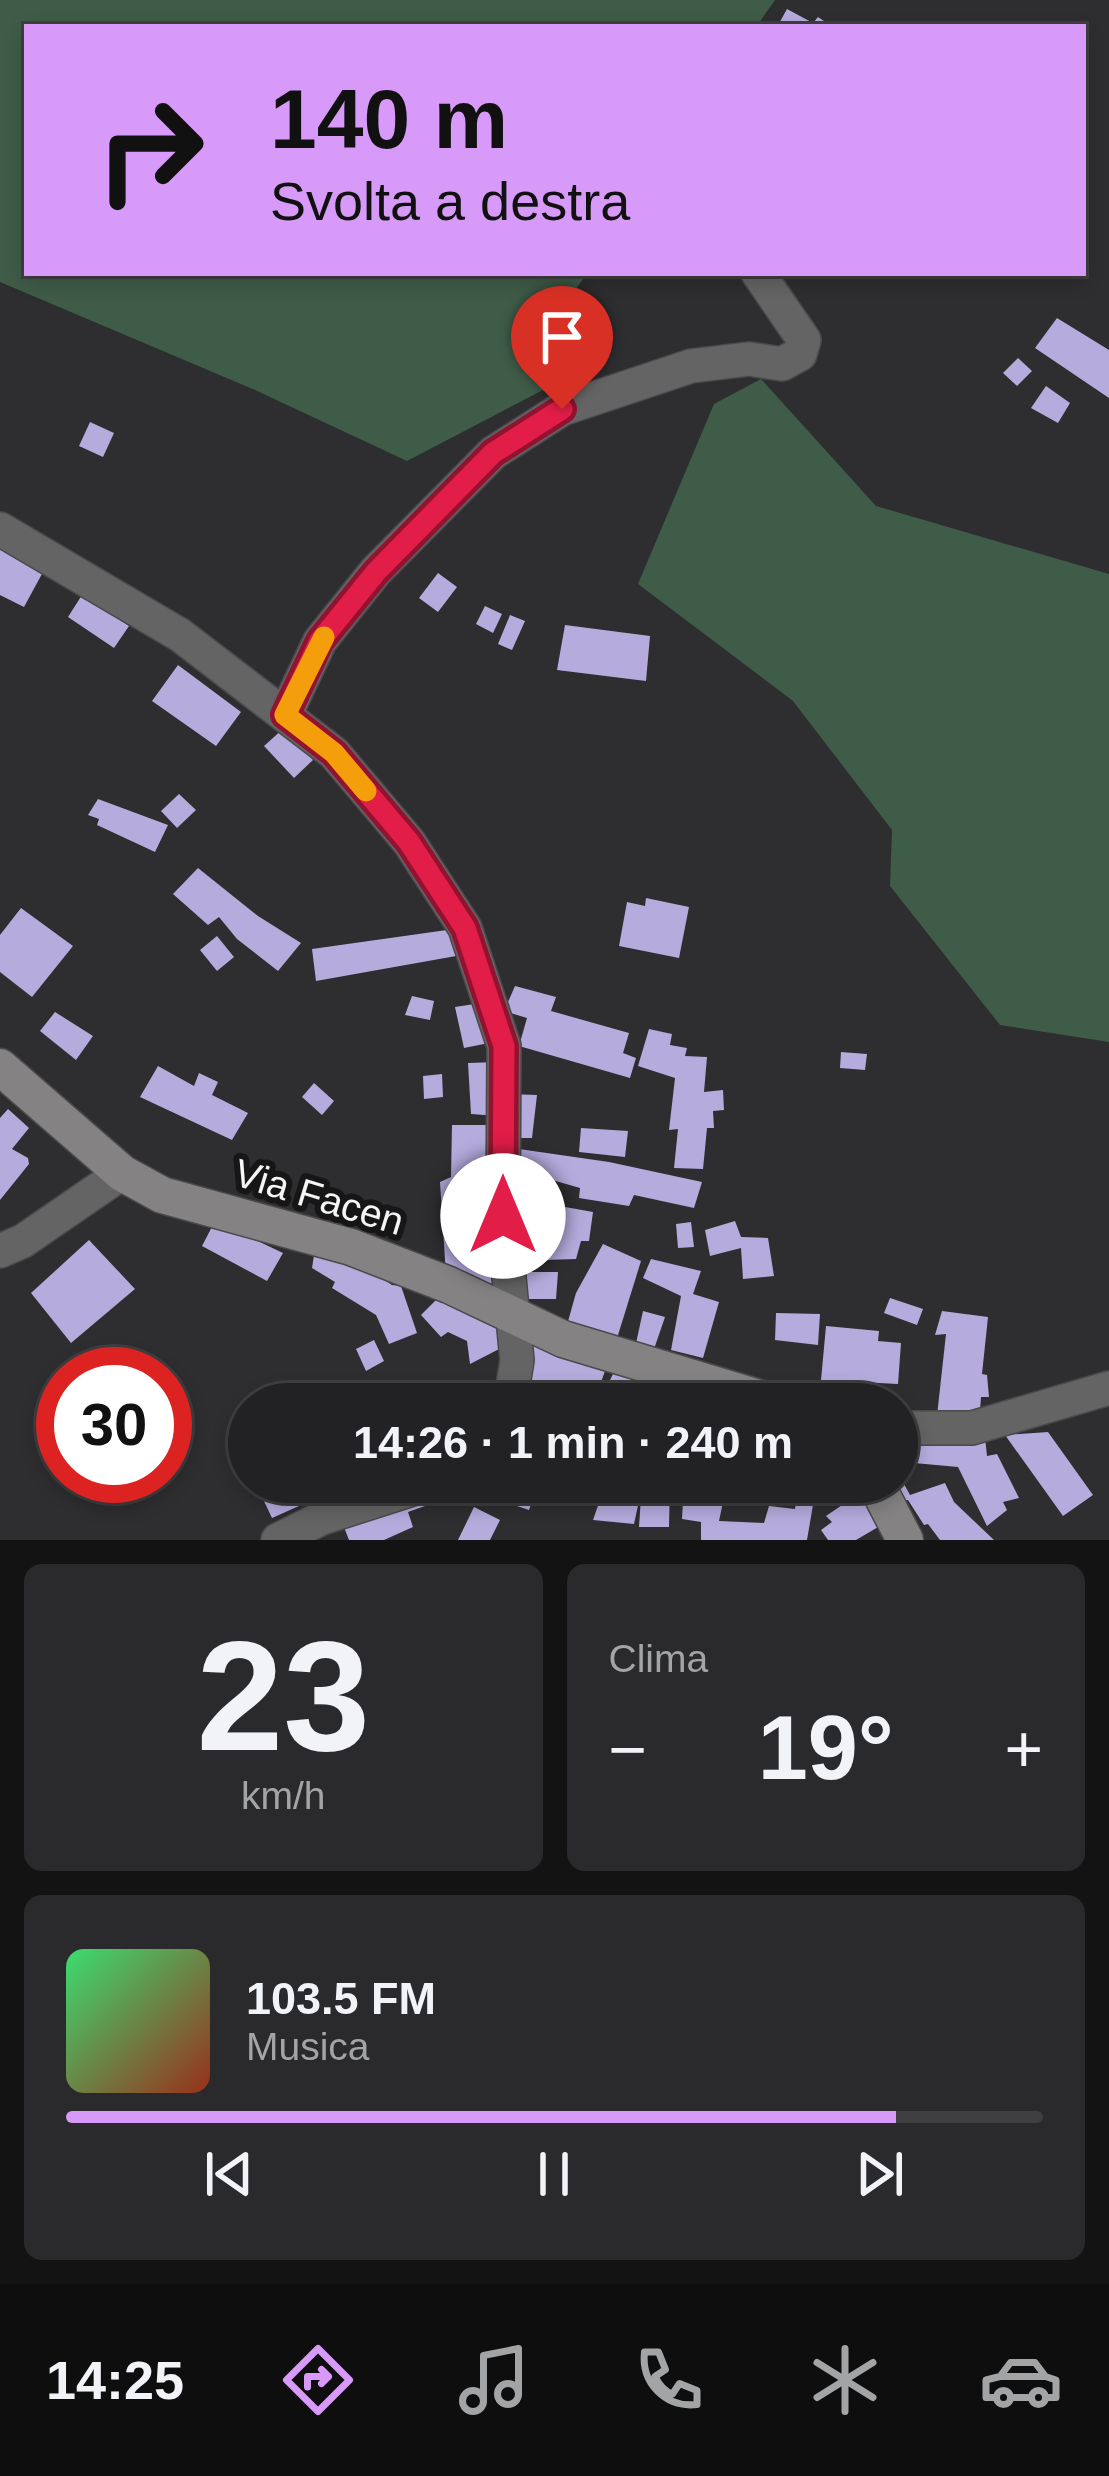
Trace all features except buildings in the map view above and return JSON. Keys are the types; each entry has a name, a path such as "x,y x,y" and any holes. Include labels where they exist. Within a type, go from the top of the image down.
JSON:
{"street":[{"path":"285,715 320,641 376,572 493,453 562,409 691,366 749,359 782,364 800,354 804,340 760,276"},
{"path":"0,529 180,635 334,753 409,842 465,928 504,1046 503,1216 517,1360 513,1383"},
{"name":"Via Facen","path":"0,1067 122,1173 162,1195 351,1247 449,1285 563,1339 709,1383"},
{"path":"0,1251 23,1241 122,1173"},
{"path":"918,1428 972,1428 1109,1388"},
{"path":"278,1540 322,1518 369,1503"},
{"path":"886,1503 905,1540"}],"green space":[{"path":"0,0 775,0 758,24 24,24 24,276 585,276 550,327 566,378 407,461 255,390 0,282"},
{"path":"761,379 876,506 1109,574 1109,1042 1000,1025 890,886 892,830 793,701 638,584 714,404"}],"slow traffic":[{"path":"324,637 285,715 334,753 366,791"}],"route":[{"path":"503,1216 504,1046 465,928 409,842 334,753 285,715 320,641 376,572 493,453 562,409"}]}
